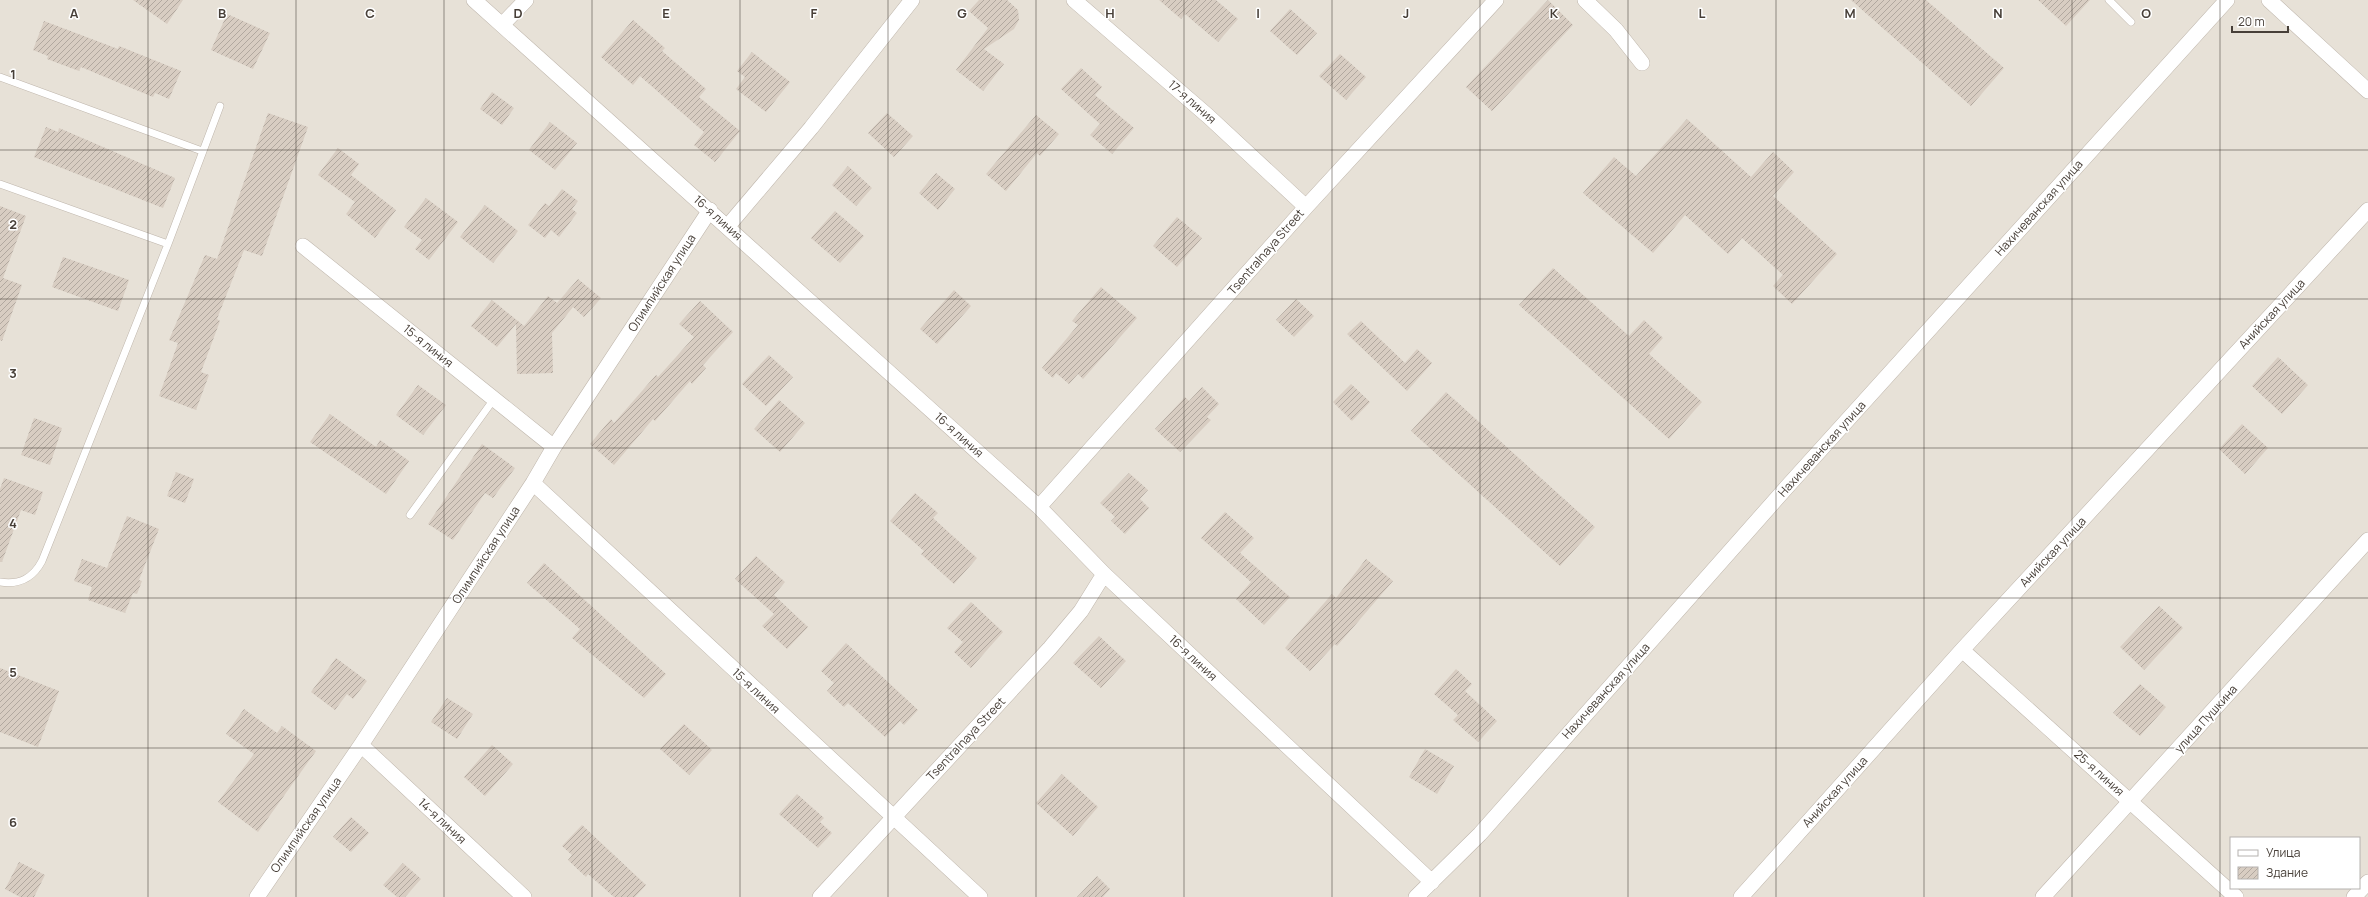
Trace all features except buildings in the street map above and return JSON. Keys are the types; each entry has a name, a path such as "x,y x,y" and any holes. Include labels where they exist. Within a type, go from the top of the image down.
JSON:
{"street":[{"name":"16-я линия","path":"474,0 728,226 1039,507 1104,574 1432,882"},
{"path":"502,25 526,0"},
{"path":"728,226 811,128 912,0"},
{"name":"17-я линия","path":"1074,0 1208,116 1306,207"},
{"name":"Tsentralnaya Street","path":"1039,507 1306,207 1496,0"},
{"path":"1585,0 1616,30 1642,63"},
{"name":"Нахичеванская улица","path":"1419,896 1480,834 1786,488 2227,0"},
{"path":"2269,0 2368,91"},
{"name":"Олимпийская улица","path":"256,897 361,745 710,210"},
{"name":"Анийская улица","path":"1741,897 1962,650 2368,210"},
{"name":"15-я линия","path":"302,246 554,447"},
{"name":"15-я линия","path":"533,483 980,897"},
{"name":"улица Пушкина","path":"2043,897 2368,540"},
{"name":"Tsentralnaya Street","path":"820,897 1050,648 1081,611 1104,574"},
{"name":"25-я линия","path":"1962,650 2236,897"},
{"name":"14-я линия","path":"361,745 524,897"},
{"path":"2354,897 2368,882"}],"lane":[{"path":"2108,0 2131,22"},
{"path":"0,77 202,150"},
{"path":"0,582 8,583 24,580 36,572 42,561 168,244 202,150 220,106"},
{"path":"0,184 168,244"},
{"path":"410,515 494,399"}],"shaded area":[{"path":"0,0 2368,0 2368,897 0,897"}]}
